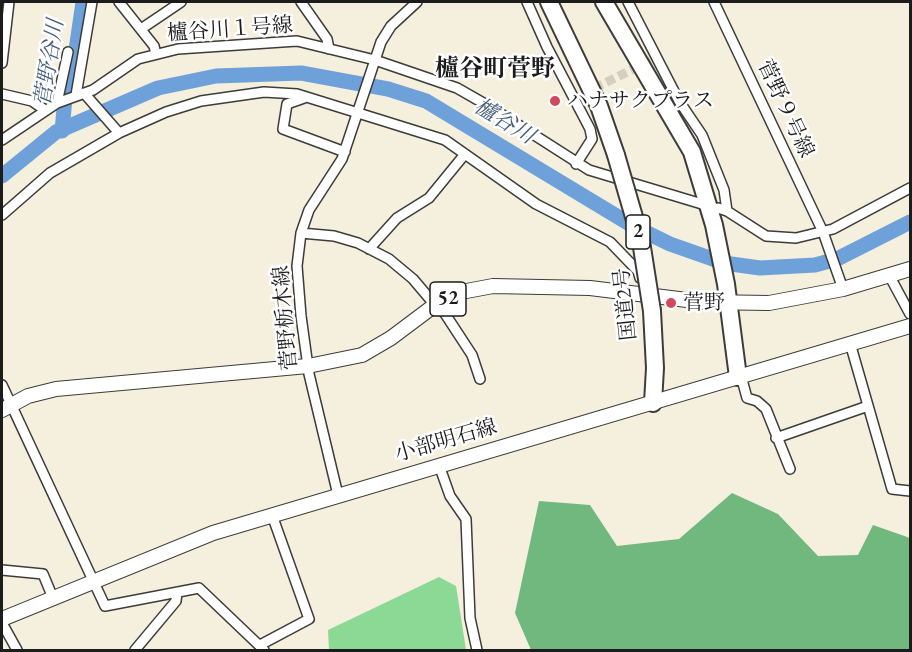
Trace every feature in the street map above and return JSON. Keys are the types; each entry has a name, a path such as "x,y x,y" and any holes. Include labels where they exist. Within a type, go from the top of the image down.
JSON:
{"highway":[{"name":"国道2号","path":"549,2 599,106 641,241 652,311 655,368 653,403"},
{"path":"604,2 692,152 714,225 726,284 740,376"}],"main road":[{"name":"52","path":"6,406 56,389 308,366 362,355 391,338 437,304 461,292 493,286 590,288 643,295 770,303 910,268"},
{"name":"小部明石線","path":"2,619 213,533 910,326"}],"street":[{"path":"2,63 9,2"},
{"path":"92,2 80,94 119,133"},
{"path":"119,2 154,46 156,54"},
{"path":"141,29 181,2"},
{"path":"302,2 327,39 329,49"},
{"path":"375,60 391,26 417,2"},
{"path":"527,2 547,47 578,96 592,139 576,165"},
{"path":"628,2 655,59 702,135 724,190 723,209 766,236 796,238 833,229 910,188"},
{"name":"菅野９号線","path":"714,2 822,232 842,284"},
{"name":"櫨谷川１号線","path":"2,140 45,110 80,94 138,59 178,49 297,41 375,60 457,88 492,108 576,165 702,204"},
{"path":"57,103 68,52"},
{"name":"菅野栃木線","path":"338,495 308,366 297,266 301,233 309,210 345,152 375,60"},
{"path":"2,215 50,173 119,133 166,112 201,101 264,92 308,98 445,140 536,204 610,242 638,271 643,295"},
{"path":"2,94 32,101 45,110"},
{"path":"308,98 287,104 283,129 345,152"},
{"path":"369,249 396,218 429,198 465,154"},
{"path":"301,233 334,236 389,259 413,279 437,304 472,355 480,380"},
{"path":"889,275 910,315"},
{"path":"850,343 892,489 910,490"},
{"path":"740,376 747,398 762,404 790,469"},
{"path":"2,385 6,406 105,606 200,588 262,648 309,619 272,515"},
{"path":"776,438 868,406"},
{"path":"439,465 450,496 466,519 470,618 477,651"},
{"path":"2,570 43,574 53,598"},
{"path":"135,651 176,601 177,593"},
{"path":"2,623 17,651"}],"green space":[{"path":"732,493 778,514 818,556 858,555 873,525 910,538 910,650 531,650 515,613 539,501 590,505 617,546 679,539"},
{"path":"439,577 456,586 466,650 329,650 328,630"}],"waterway":[{"name":"菅野谷川","path":"62,131 66,87 75,57 83,2"},
{"name":"櫨谷川","path":"2,176 56,132 158,88 216,76 301,73 388,89 426,101 633,226 670,244 724,263 760,268 815,265 837,259 910,222"}],"tunnel":[{"path":"582,94 652,60"}],"place":[{"name":"ハナサクプラス","path":"555,101"},
{"name":"菅野","path":"671,303"}],"district":[{"name":"櫨谷町菅野","path":"495,69"}]}
